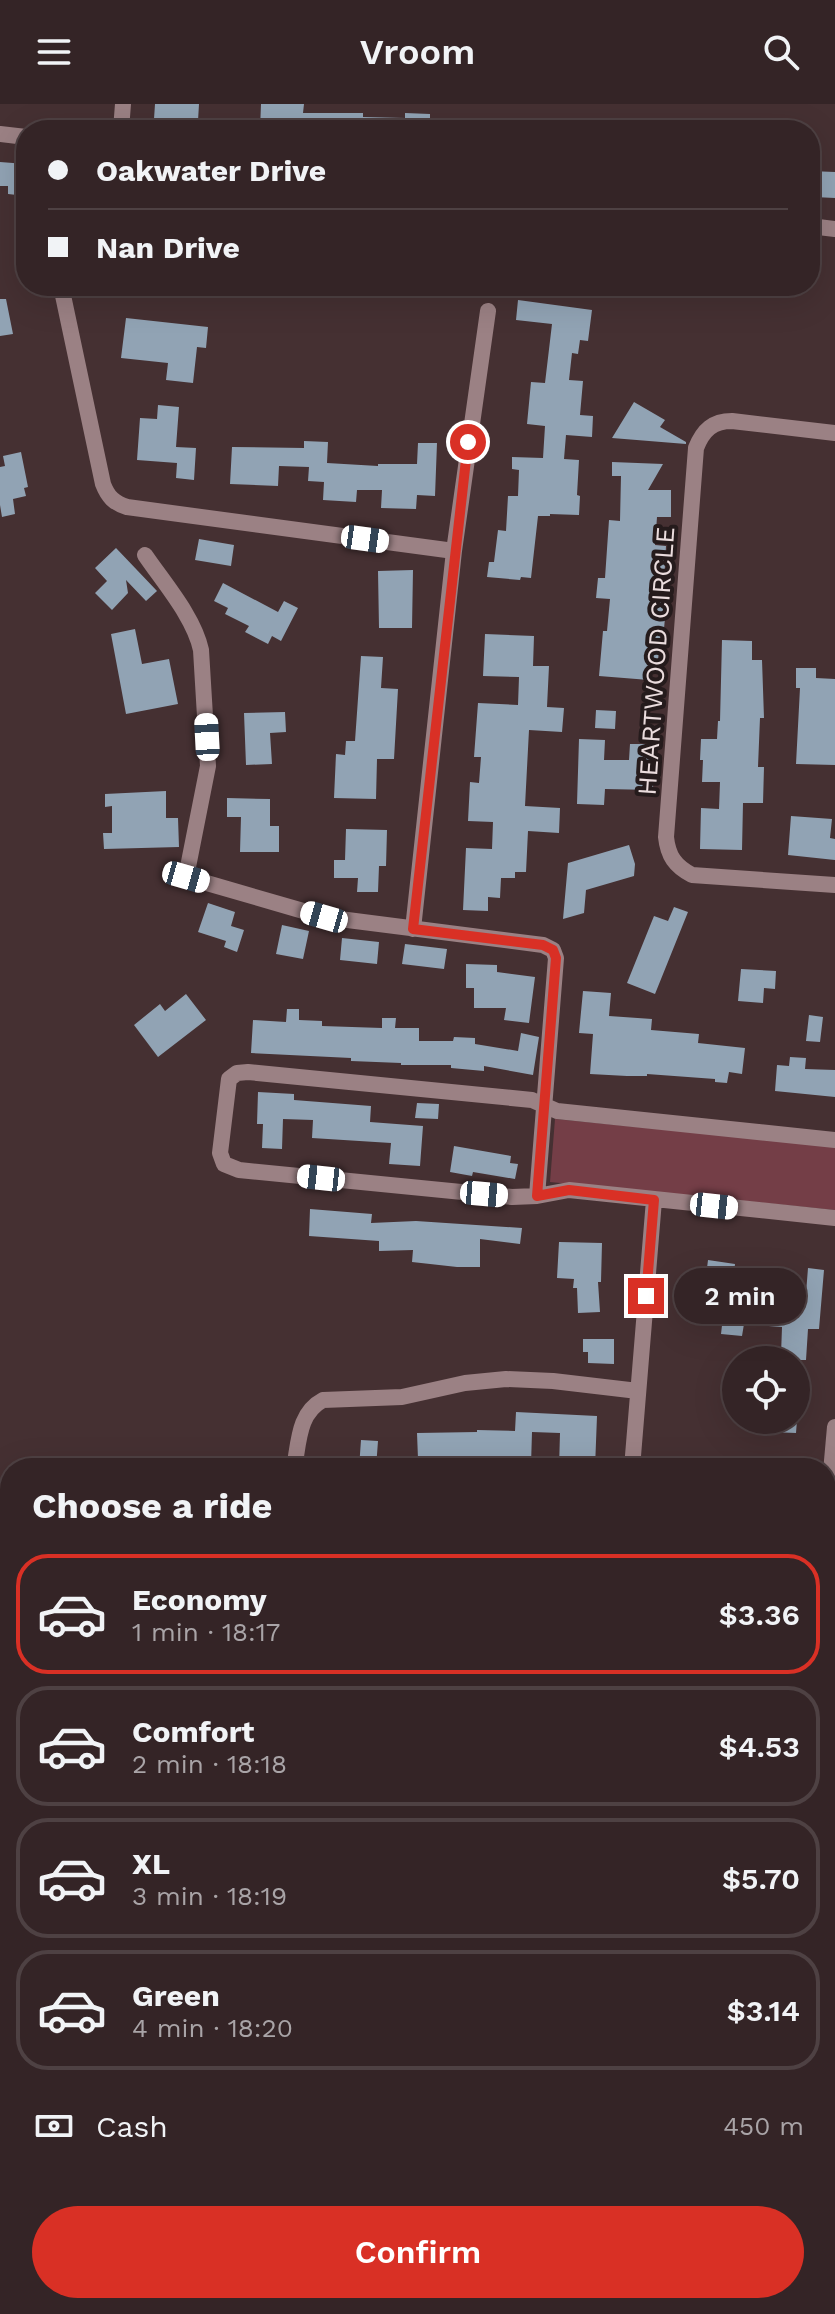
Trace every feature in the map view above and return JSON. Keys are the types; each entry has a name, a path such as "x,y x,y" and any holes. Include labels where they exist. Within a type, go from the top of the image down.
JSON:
{"street":[{"path":"63,296 103,484 116,503 127,507 454,551"},
{"path":"413,929 454,551 488,311"},
{"name":"HEARTWOOD CIRCLE","path":"835,433 725,421 709,427 700,437 696,448 666,837 674,863 692,875 835,885"},
{"path":"145,555 188,618 201,650 208,766 186,877 324,917 543,945 553,950 556,958 537,1196"},
{"path":"835,1140 557,1111 532,1100 241,1072 229,1079 221,1159 224,1164 239,1170 512,1197 569,1190 835,1218"},
{"path":"633,1458 654,1200"},
{"path":"296,1458 305,1416 323,1400 402,1397 465,1383 506,1379 638,1391"},
{"path":"832,1458 835,1427"}],"shaded area":[{"path":"555,1119 835,1146 835,1210 550,1182"}],"building":[{"path":"155,104 199,104 198,120 154,119"},
{"path":"261,104 304,104 303,113 363,113 363,117 405,118 405,113 430,114 430,119 438,119 438,120 260,120"},
{"path":"0,162 16,163 16,195 8,194 8,186 0,186"},
{"path":"820,171 835,172 835,198 820,197"},
{"path":"0,299 6,299 13,334 0,336"},
{"path":"518,300 592,310 588,341 580,340 578,354 572,353 569,380 583,381 580,415 593,416 592,437 566,435 564,459 579,460 579,515 538,516 531,578 521,577 520,580 487,577 489,562 494,562 498,530 506,531 508,496 518,496 519,470 512,469 512,457 543,458 545,426 527,424 531,382 545,383 552,324 516,320"},
{"path":"126,318 208,327 206,348 197,347 193,383 166,380 168,363 121,358"},
{"path":"634,402 665,420 660,427 686,444 612,438"},
{"path":"158,405 179,407 176,447 196,448 194,480 176,478 177,463 137,460 140,418 157,419"},
{"path":"304,441 328,442 327,463 378,466 417,464 418,443 437,443 435,496 417,495 416,509 381,508 382,490 357,490 356,502 323,500 324,482 308,481 309,467 279,466 278,486 230,484 232,447 304,448"},
{"path":"21,452 28,487 24,488 26,496 13,499 15,514 2,517 0,467 5,466 3,456"},
{"path":"612,462 663,464 648,490 671,490 671,517 657,517 655,545 666,546 664,583 668,583 658,660 651,660 649,680 599,676 603,631 607,631 610,599 596,598 598,578 605,578 609,520 620,521 621,476 612,476"},
{"path":"199,539 234,545 231,566 195,560"},
{"path":"116,548 157,591 146,601 126,580 128,593 112,610 95,593 107,581 95,568"},
{"path":"413,570 412,628 379,628 378,571"},
{"path":"223,583 278,612 284,601 298,608 281,641 272,636 268,644 245,632 249,626 225,614 228,608 214,601"},
{"path":"135,629 142,664 169,659 178,704 126,714 111,634"},
{"path":"485,634 534,636 533,666 549,666 547,707 564,708 562,732 529,730 525,806 560,808 559,833 528,831 526,872 515,872 515,878 501,878 500,898 488,897 488,911 463,910 466,848 492,849 493,822 468,821 470,782 479,783 481,757 474,757 478,703 518,705 519,677 483,676"},
{"path":"722,640 752,641 752,660 762,660 764,718 760,718 758,767 764,767 763,803 743,803 742,850 700,849 701,808 719,809 720,782 702,782 703,760 700,760 701,739 717,739"},
{"path":"361,656 383,657 381,688 398,689 394,759 377,759 376,799 334,798 336,754 345,755 346,741 355,741"},
{"path":"796,668 816,668 816,678 835,679 835,765 796,764 800,688 796,688"},
{"path":"596,710 616,711 615,729 595,728"},
{"path":"285,712 286,732 270,733 272,764 246,765 244,713"},
{"path":"579,739 605,740 604,760 629,760 630,744 654,744 653,790 605,789 604,805 577,804"},
{"path":"166,791 166,818 178,818 179,847 104,849 103,833 112,833 112,806 105,807 105,794"},
{"path":"227,798 270,799 270,826 279,826 279,852 240,852 241,817 227,817"},
{"path":"791,816 832,819 830,838 835,839 835,860 788,855"},
{"path":"346,829 387,830 386,866 379,866 378,892 357,892 358,878 334,878 334,860 345,860"},
{"path":"629,845 635,864 634,876 586,890 584,913 563,919 568,863"},
{"path":"208,903 235,912 231,926 244,930 237,952 224,947 226,941 198,932"},
{"path":"674,907 688,912 655,994 627,983 654,916 668,921"},
{"path":"282,925 309,931 303,959 276,954"},
{"path":"342,938 379,942 377,964 340,960"},
{"path":"405,944 447,949 444,969 402,964"},
{"path":"466,964 497,965 497,972 535,977 529,1023 504,1020 506,1008 474,1008 474,988 466,988"},
{"path":"741,969 776,971 775,989 764,988 763,1003 738,1001"},
{"path":"583,991 611,993 609,1016 652,1019 651,1030 699,1034 698,1043 745,1048 742,1074 729,1072 727,1083 715,1082 715,1079 647,1074 590,1074 593,1034 579,1033"},
{"path":"186,994 206,1020 158,1057 134,1025 160,1004 165,1011"},
{"path":"287,1009 299,1009 299,1020 322,1021 322,1026 382,1028 382,1018 396,1018 395,1028 419,1028 419,1041 475,1038 475,1044 518,1051 521,1033 539,1037 533,1075 484,1066 484,1071 451,1068 451,1065 401,1065 351,1061 351,1058 251,1053 253,1020 286,1022"},
{"path":"809,1015 823,1017 820,1042 806,1041"},
{"path":"790,1057 806,1058 805,1069 835,1070 835,1097 775,1091 777,1065 789,1066"},
{"path":"258,1092 294,1094 294,1100 371,1106 370,1122 423,1126 420,1166 389,1164 391,1143 312,1138 313,1120 283,1119 282,1149 262,1148 263,1124 257,1124"},
{"path":"417,1103 439,1104 438,1119 415,1118"},
{"path":"454,1146 511,1156 510,1163 518,1164 515,1179 473,1172 472,1176 450,1172"},
{"path":"310,1209 372,1214 371,1223 416,1221 522,1228 520,1244 480,1239 480,1267 412,1262 413,1250 379,1251 379,1241 309,1236"},
{"path":"559,1242 602,1243 601,1282 598,1282 600,1312 578,1313 574,1279 557,1278"},
{"path":"708,1260 735,1264 733,1283 747,1284 744,1301 805,1306 808,1268 824,1270 819,1329 808,1329 807,1346 781,1346 782,1327 744,1324 742,1336 721,1334 724,1308 713,1307 715,1294 704,1293"},
{"path":"583,1339 614,1339 614,1364 588,1363 588,1352 583,1352"},
{"path":"516,1412 597,1416 595,1458 559,1458 560,1433 532,1432 531,1458 418,1458 417,1433 515,1431"},
{"path":"361,1440 378,1441 377,1458 360,1458"}],"route":[{"path":"468,442 413,929 543,945 553,950 556,958 537,1196 569,1190 654,1200 646,1296"}]}
